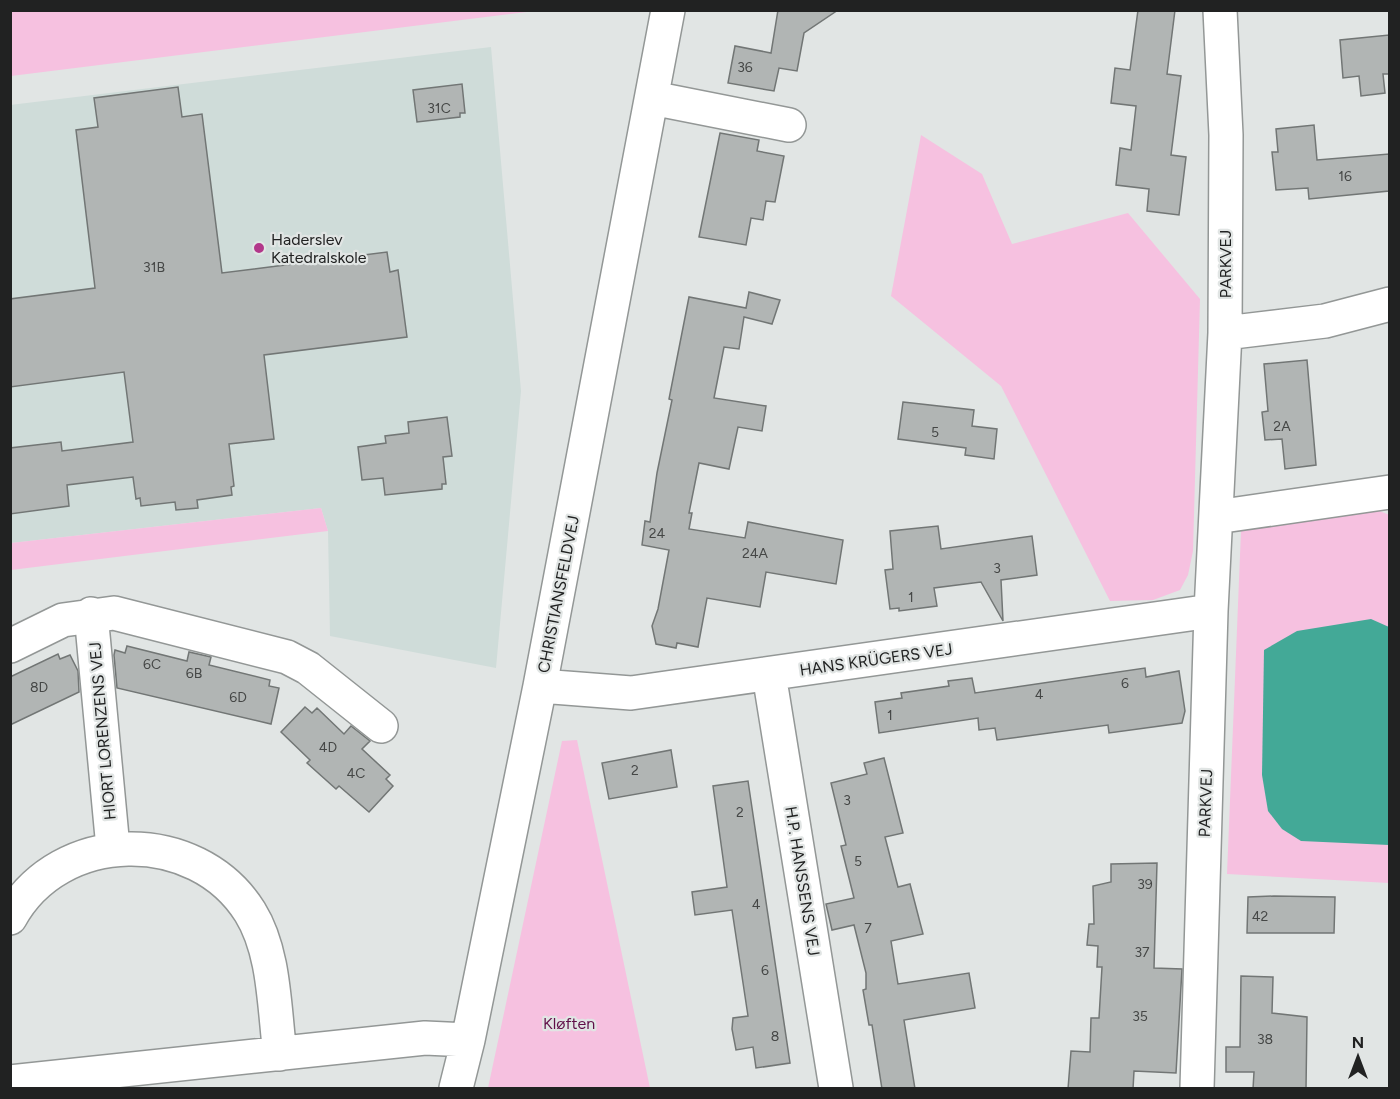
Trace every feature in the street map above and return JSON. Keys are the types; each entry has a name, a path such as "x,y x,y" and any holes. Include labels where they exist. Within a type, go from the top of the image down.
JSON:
{"street":[{"name":"CHRISTIANSFELDVEJ","path":"456,1089 540,686 668,10"},
{"name":"PARKVEJ","path":"1197,1089 1211,611 1225,333 1226,135 1220,10"},
{"path":"652,98 789,125"},
{"path":"1225,333 1325,321 1389,304"},
{"path":"1216,517 1389,492"},
{"name":"HANS KRÜGERS VEJ","path":"540,686 632,693 1211,611"},
{"path":"10,646 63,620 92,614 114,613 287,657 308,668 381,726"},
{"name":"HIORT LORENZENS VEJ","path":"92,614 113,848"},
{"name":"H.P. HANSSENS VEJ","path":"769,674 836,1089"},
{"path":"10,918 18,904 36,885 77,858 113,848 153,848 197,863 224,882 250,912 266,948 280,1054"},
{"path":"10,1082 424,1038 468,1040"}],"shaded area":[{"name":"Haderslev Katedralskole","path":"491,47 521,391 496,668 330,636 328,531 321,508 11,543 10,105"},
{"path":"1371,619 1389,627 1389,845 1301,841 1282,829 1268,811 1262,775 1264,650 1297,631"}],"green space":[{"path":"11,10 535,10 535,11 11,76"},
{"path":"921,135 982,174 1012,244 1128,213 1200,299 1193,551 1188,575 1180,590 1153,600 1110,601 1001,386 891,296"},
{"path":"1368,507 1390,515 1389,883 1227,874 1241,531"},
{"path":"321,508 328,531 11,570 11,543"},
{"name":"Kløften","path":"577,740 650,1088 488,1088 562,741"}],"building":[{"path":"778,10 838,10 804,33 797,71 779,68 774,91 728,83 735,46 771,53"},
{"path":"1138,10 1175,10 1167,74 1181,76 1171,155 1186,157 1179,215 1147,211 1149,189 1116,185 1120,148 1131,150 1136,106 1111,103 1115,68 1130,70"},
{"path":"1389,35 1389,74 1383,74 1385,93 1361,96 1359,76 1343,78 1340,40"},
{"path":"462,84 465,113 460,113 460,117 417,122 413,90"},
{"path":"178,87 182,117 202,114 222,273 387,252 390,272 398,270 407,337 264,355 274,439 229,444 234,486 231,487 232,495 197,500 198,508 176,510 175,502 141,506 140,498 136,499 133,477 67,485 69,506 10,514 10,448 61,442 62,451 133,442 124,372 10,387 10,299 95,288 76,130 98,127 94,98"},
{"path":"1314,125 1317,160 1389,154 1389,191 1309,199 1308,188 1276,190 1272,152 1278,152 1276,129"},
{"path":"720,133 759,140 757,151 784,156 775,202 766,201 763,220 751,218 746,245 699,237"},
{"path":"749,292 780,300 772,324 744,317 739,349 724,347 714,398 766,406 762,431 738,427 729,469 699,463 689,513 692,513 689,529 745,538 748,522 843,540 836,584 766,572 760,607 707,598 698,647 677,643 676,648 656,644 652,626 658,609 669,550 642,545 645,521 650,522 657,473 672,400 669,399 689,297 746,308"},
{"path":"1307,360 1316,465 1285,469 1282,439 1265,440 1262,412 1268,411 1264,364"},
{"path":"903,402 974,410 972,426 997,429 994,459 965,455 966,448 898,439"},
{"path":"447,417 452,456 443,457 446,484 442,484 442,489 385,495 383,478 362,480 358,447 386,443 385,436 409,433 408,422"},
{"path":"938,526 941,549 1032,536 1037,575 1001,580 1003,621 981,582 934,588 937,606 899,611 899,608 890,609 885,570 893,569 890,531"},
{"path":"127,646 187,661 189,652 211,657 209,665 270,680 269,686 279,688 271,724 117,688 115,650 125,653"},
{"path":"58,654 60,659 70,655 78,671 79,692 10,725 10,677"},
{"path":"1145,668 1146,677 1179,671 1185,711 1182,723 1109,733 1108,725 997,740 995,728 979,730 978,718 879,733 875,702 902,698 901,693 949,686 948,681 972,678 975,693"},
{"path":"305,707 312,713 317,708 344,734 351,726 370,741 362,749 390,775 386,779 393,786 369,812 339,786 336,789 307,763 310,760 281,732"},
{"path":"671,750 677,787 609,799 602,763"},
{"path":"884,758 903,833 885,837 898,887 910,884 923,934 891,941 898,984 969,973 975,1008 904,1020 915,1089 882,1089 872,1025 869,1025 863,990 866,989 866,973 854,925 832,930 826,904 854,898 841,846 846,845 831,783 867,774 864,763"},
{"path":"748,781 790,1063 756,1068 753,1047 736,1050 732,1029 733,1018 748,1016 732,910 695,915 692,892 727,887 713,786"},
{"path":"1157,863 1154,968 1182,969 1176,1073 1134,1071 1133,1089 1068,1089 1071,1051 1090,1052 1091,1018 1099,1018 1102,967 1097,967 1098,946 1087,945 1089,924 1094,924 1093,886 1111,882 1111,864"},
{"path":"1248,897 1335,897 1334,933 1247,933"},
{"path":"1241,976 1273,977 1272,1013 1307,1017 1306,1089 1253,1089 1254,1072 1226,1072 1226,1047 1240,1047"}],"place":[{"name":"Haderslev Katedralskole","path":"259,248"}]}
